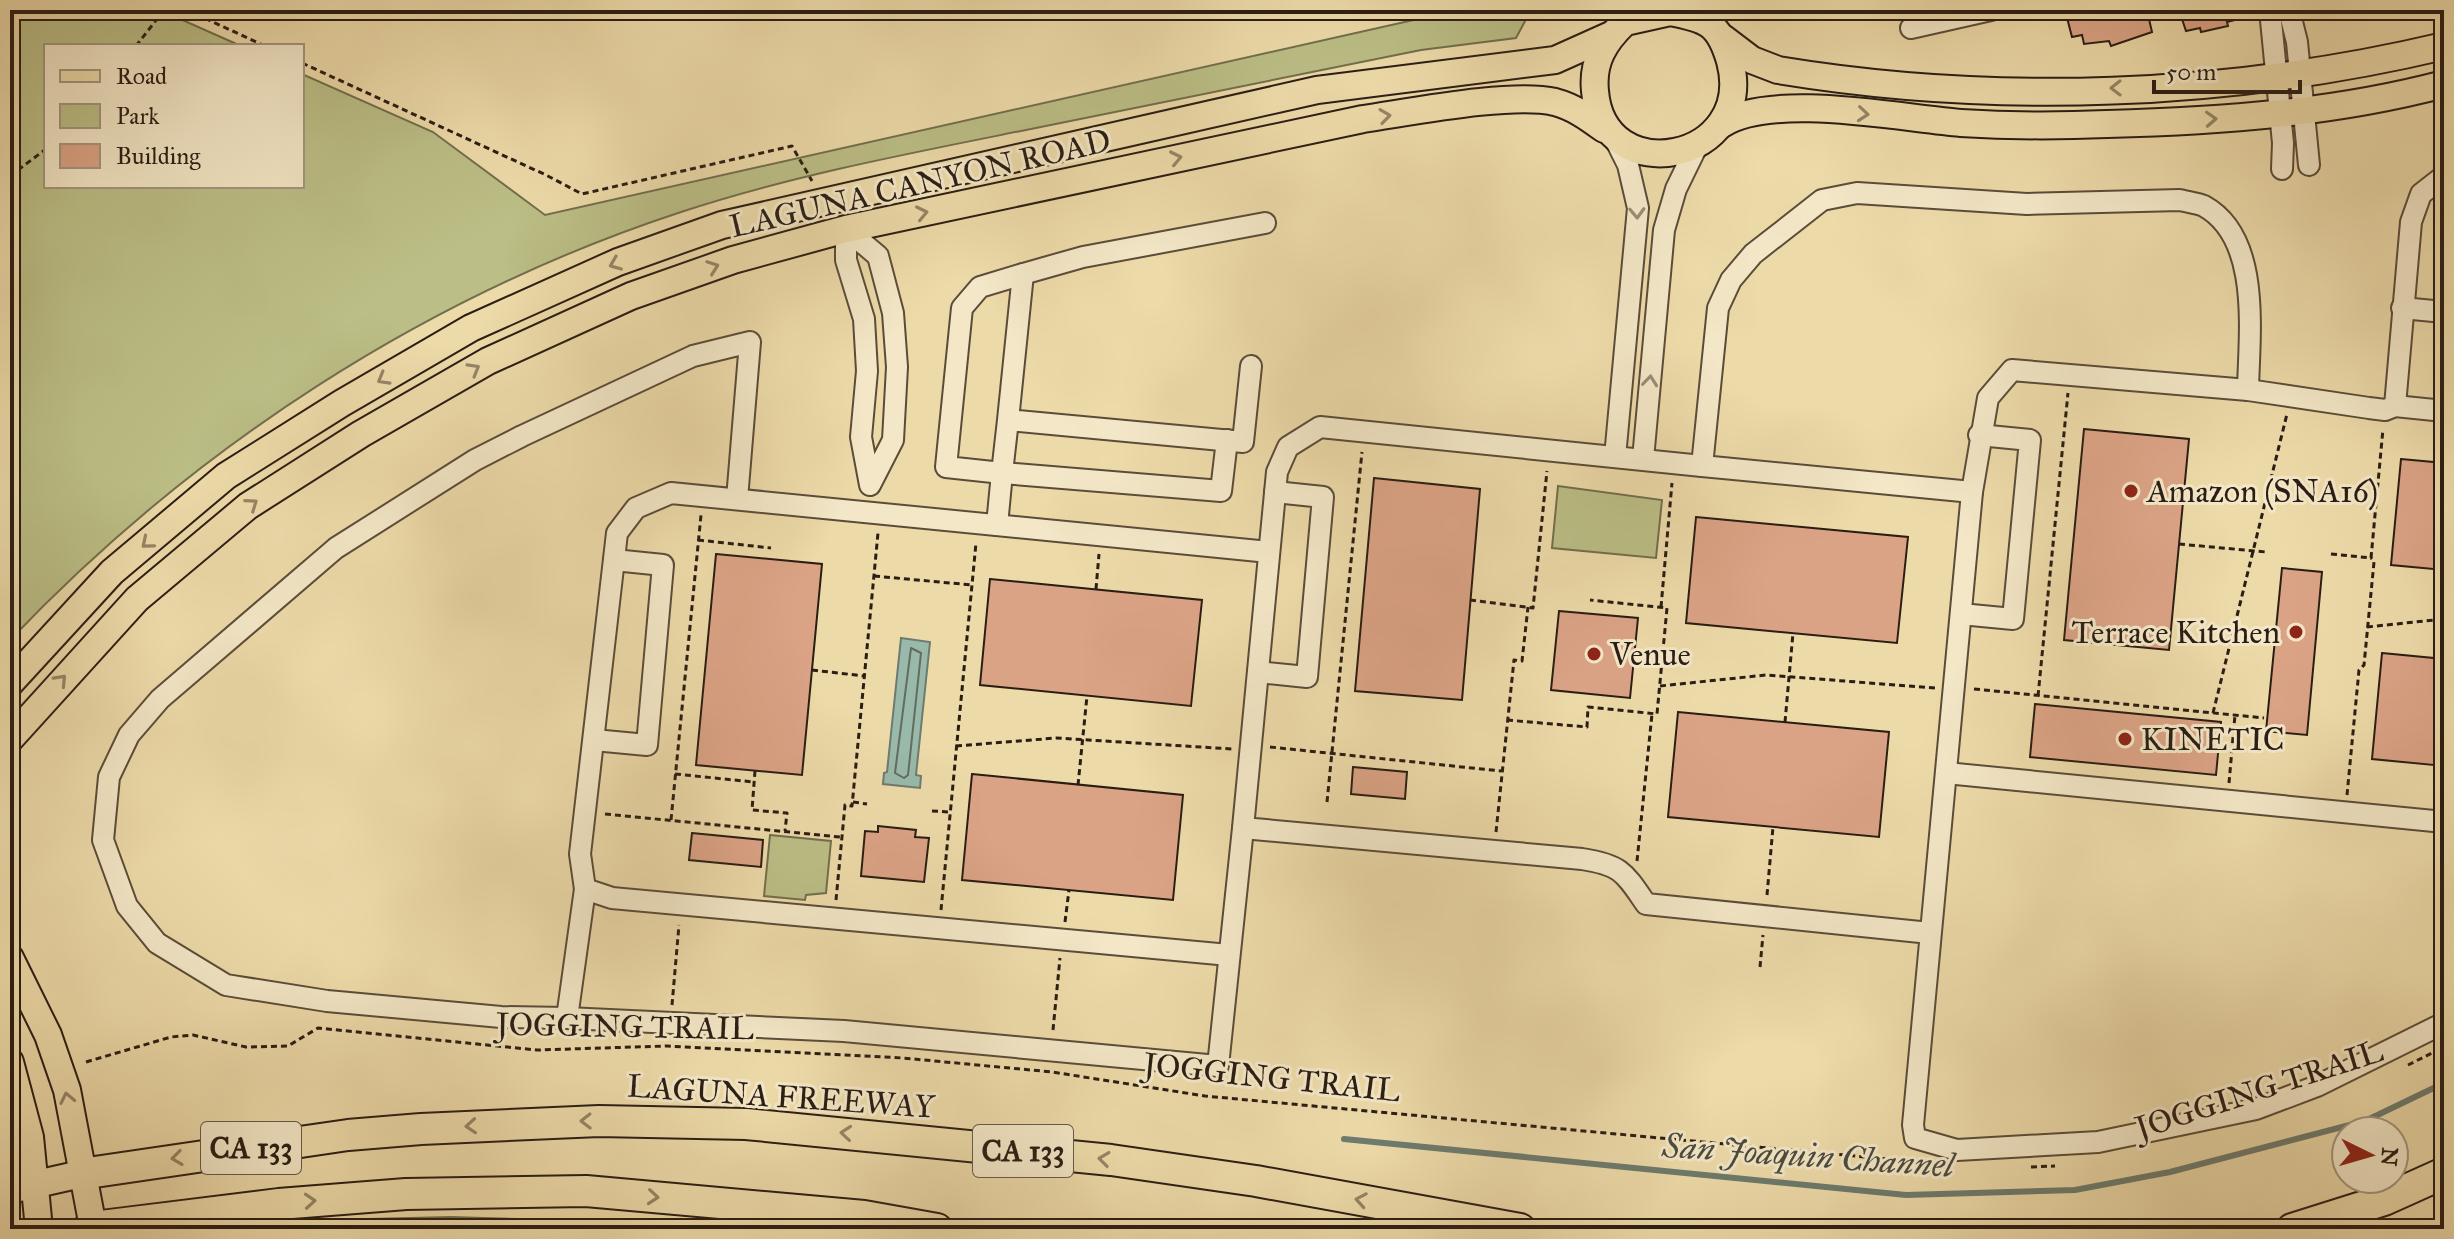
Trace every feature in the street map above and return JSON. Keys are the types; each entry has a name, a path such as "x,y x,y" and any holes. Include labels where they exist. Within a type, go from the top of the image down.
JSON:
{"highway":[{"name":"LAGUNA FREEWAY","path":"81,1174 158,1160 363,1134 537,1122 746,1124 1111,1160 1256,1181 1520,1229"},
{"path":"2292,1229 2384,1200 2444,1173"},
{"name":"CA 133","path":"91,1228 279,1204 406,1194 586,1191 864,1216 937,1229"}],"main road":[{"path":"2444,46 2289,76 2140,88 1951,88 1778,70 1752,60 1713,24 1670,12 1623,22 1596,59 1594,81 1596,104 1610,134 1643,152 1672,154 1697,146 1722,124 1741,114 1785,108 1965,123 2105,124 2292,113 2397,96 2444,84"},
{"name":"LAGUNA CANYON ROAD","path":"10,683 112,572 226,476 342,403 471,328 618,262 722,225 1317,90 1555,60 1623,22"},
{"path":"1713,24 1732,71 1731,100 1722,124"},
{"name":"LAGUNA CANYON ROAD","path":"10,739 137,599 248,506 361,434 488,361 631,296 733,260 846,229 1309,129 1435,108 1539,100 1578,110 1610,134"},
{"path":"824,203 846,229"},
{"path":"10,958 48,1035 67,1090 91,1228"},
{"path":"10,1062 29,1133 37,1185 39,1229"},
{"name":"CA 133","path":"10,1190 81,1174"}],"street":[{"path":"1911,28 1991,10"},
{"path":"2270,10 2289,76"},
{"path":"2289,10 2292,113 2309,165"},
{"path":"2282,169 2292,113"},
{"path":"1610,134 1628,165 1638,208 1615,457"},
{"path":"1643,459 1664,230 1676,189 1697,146"},
{"path":"2390,408 2411,222 2421,194 2444,176"},
{"path":"1702,466 1718,308 1731,280 1785,227 1822,200 1846,194 2027,204 2180,200 2204,206 2229,229 2244,263 2250,302 2248,390"},
{"path":"1227,440 1221,491 946,467 962,308 980,287 1083,257 1265,223"},
{"path":"846,229 846,260 864,319 867,371 861,437 873,513"},
{"path":"846,229 878,256 893,313 897,367 893,440 870,485"},
{"path":"987,524 1002,473 1023,274"},
{"path":"2402,308 2444,312"},
{"path":"737,499 750,342 693,356 522,436 475,460 336,548 160,699 129,735 109,777 103,840 127,906 157,943 226,985 327,1001 501,1017 844,1031 1218,1066 1277,472 1288,447 1320,427 1972,492"},
{"path":"1008,420 1243,442 1251,366"},
{"path":"2444,411 2390,408 2314,394 2291,397 2248,390 2012,370 1988,398 1979,435 1972,492 1913,1125 1915,1138 1957,1150 2098,1142 2256,1109 2317,1086 2444,1023"},
{"path":"1961,614 2013,619 2030,440 1979,435"},
{"path":"1258,672 1307,677 1323,497 1275,492"},
{"path":"567,1018 585,889 580,854 617,533 636,508 671,493 1269,552"},
{"path":"594,740 647,745 663,565 614,560"},
{"path":"1946,773 2444,822"},
{"path":"1243,828 1612,863 1646,904 1930,933"},
{"path":"585,889 612,898 1229,955"}],"path":[{"path":"138,44 164,10"},
{"path":"187,10 261,44"},
{"path":"304,64 582,194 792,146 824,203"},
{"path":"10,176 44,150"},
{"path":"2038,696 2070,374"},
{"path":"2213,713 2291,397"},
{"path":"2345,812 2390,408"},
{"path":"1327,802 1364,431"},
{"path":"1470,600 1533,608 1550,448"},
{"path":"1661,607 1674,462"},
{"path":"671,820 702,496"},
{"path":"834,918 845,805 852,806 853,802 874,576 873,513"},
{"path":"939,928 972,585 987,524"},
{"path":"1096,589 1101,535"},
{"path":"698,540 771,548"},
{"path":"2179,544 2266,552"},
{"path":"2331,554 2371,558"},
{"path":"874,576 972,585"},
{"path":"1507,720 1587,727 1588,707 1657,714 1667,608 1590,600"},
{"path":"1494,850 1514,660 1522,661 1528,607"},
{"path":"2367,627 2444,619"},
{"path":"1785,722 1793,633"},
{"path":"812,670 864,676"},
{"path":"1660,686 1766,675 1955,688 2264,718"},
{"path":"1078,785 1087,696"},
{"path":"1634,887 1652,714"},
{"path":"2227,800 2235,715"},
{"path":"956,746 1056,738 1333,754 1502,771"},
{"path":"755,771 752,810 787,813 785,832"},
{"path":"675,774 754,782"},
{"path":"853,802 867,804"},
{"path":"932,811 950,812"},
{"path":"585,812 842,837"},
{"path":"1051,1049 1069,890"},
{"path":"670,1023 679,919 677,904"},
{"name":"JOGGING TRAIL","path":"86,1062 171,1037 193,1035 246,1047 288,1046 318,1028 537,1050 667,1046 871,1057 1052,1072 1221,1097 1933,1162"},
{"name":"JOGGING TRAIL","path":"2395,1070 2444,1047"},
{"path":"2028,1167 2058,1165"}],"green space":[{"path":"10,10 160,10 236,44 44,44 44,188 304,188 304,75 433,132 545,215 1458,10 1531,10 1516,38 1421,50 848,167 720,200 584,248 492,288 404,334 318,386 235,442 156,504 81,570 10,640"},
{"path":"1558,486 1662,500 1656,558 1552,548"},
{"path":"770,835 831,841 826,893 806,895 805,900 764,896"},
{"path":"451,1217 659,1223 697,1229 274,1229 368,1219"}],"water":[{"path":"901,638 930,642 916,775 921,776 920,788 883,784 884,773 887,772"}],"building":[{"path":"2065,10 2152,10 2154,18 2149,19 2152,32 2111,46 2109,41 2084,44 2082,35 2072,37"},
{"path":"2179,10 2237,10 2239,19 2227,22 2228,26 2201,32 2200,28 2186,31"},
{"name":"Amazon (SNA16)","path":"2084,429 2189,439 2169,650 2064,640"},
{"path":"2401,459 2444,463 2444,570 2391,565"},
{"path":"1374,478 1480,489 1462,700 1355,691"},
{"path":"1696,517 1908,537 1897,643 1686,623"},
{"path":"716,554 822,564 802,775 696,765"},
{"name":"Terrace Kitchen","path":"2282,568 2322,572 2307,735 2266,731"},
{"path":"990,579 1202,600 1191,706 980,685"},
{"name":"Venue","path":"1559,611 1638,618 1630,698 1551,690"},
{"path":"2382,653 2444,659 2444,766 2372,759"},
{"name":"KINETIC","path":"2035,704 2221,722 2216,775 2030,757"},
{"path":"1678,712 1889,732 1879,837 1668,817"},
{"path":"1353,767 1407,772 1405,799 1351,794"},
{"path":"972,774 1183,795 1173,900 962,880"},
{"path":"878,826 916,830 915,837 929,838 924,882 861,876 865,831 878,832"},
{"path":"692,833 763,840 761,867 689,860"}],"waterway":[{"name":"San Joaquin Channel","path":"1344,1139 1906,1195 2075,1190 2170,1172 2365,1121 2444,1083"}],"place":[{"name":"Amazon (SNA16)","path":"2131,491"},
{"name":"Terrace Kitchen","path":"2296,632"},
{"name":"Venue","path":"1594,654"},
{"name":"KINETIC","path":"2125,739"}]}
